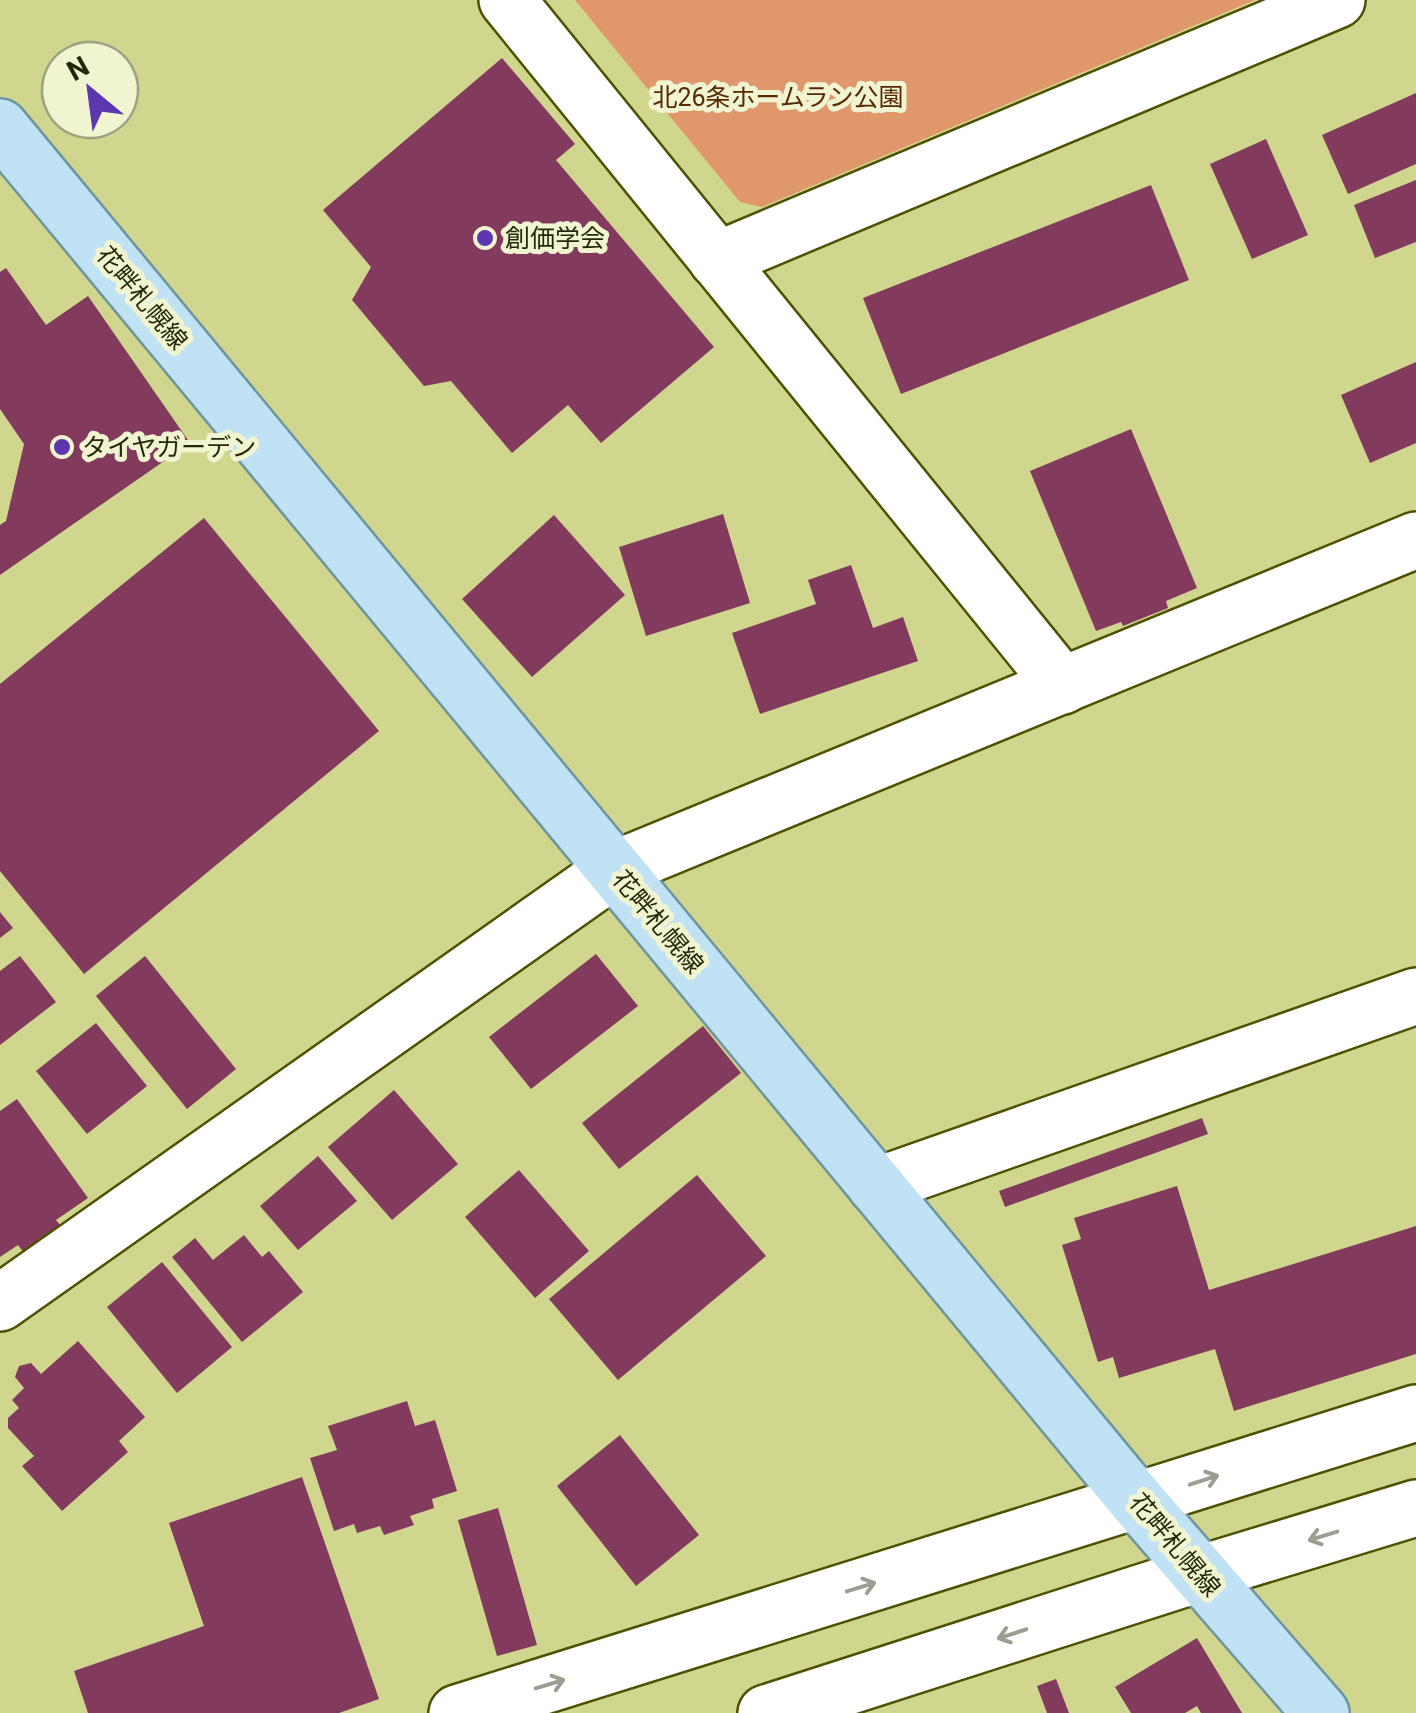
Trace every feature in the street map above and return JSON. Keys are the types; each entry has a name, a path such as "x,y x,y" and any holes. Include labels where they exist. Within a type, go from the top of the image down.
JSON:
{"main road":[{"name":"花畔札幌線","path":"0,127 1198,1574 1320,1713"}],"street":[{"path":"507,0 1063,686"},
{"path":"717,260 1337,0"},
{"path":"0,1303 615,869 1416,540"},
{"path":"876,1186 1416,996"},
{"path":"457,1713 1416,1413"},
{"path":"766,1713 1416,1508"}],"green space":[{"name":"北26条ホームラン公園","path":"575,0 1255,0 762,207 740,202"}],"building":[{"name":"創価学会","path":"502,58 575,144 556,160 714,347 601,443 568,405 512,453 451,381 424,386 352,300 371,267 323,210"},
{"path":"1416,93 1416,164 1348,194 1322,135"},
{"path":"1266,139 1308,235 1252,259 1210,164"},
{"path":"1416,180 1416,242 1375,258 1354,205"},
{"path":"1151,185 1189,280 901,394 863,298"},
{"path":"6,268 46,325 88,296 190,443 0,575 0,525 6,521 24,444 0,409 0,272"},
{"path":"1416,362 1416,443 1370,463 1341,395"},
{"path":"1131,429 1197,588 1166,601 1168,608 1123,626 1121,622 1096,631 1030,471"},
{"path":"723,514 750,603 646,636 619,547"},
{"path":"554,515 625,595 532,677 462,599"},
{"path":"204,518 379,731 84,974 0,871 0,684"},
{"path":"851,565 873,628 903,617 918,661 760,714 732,633 816,604 808,580"},
{"path":"0,912 13,928 0,938"},
{"path":"596,954 638,1006 531,1089 489,1037"},
{"path":"20,956 56,1002 0,1045 0,971"},
{"path":"145,956 236,1069 187,1109 96,996"},
{"path":"96,1023 147,1086 87,1134 36,1071"},
{"path":"703,1026 741,1073 619,1169 582,1123"},
{"path":"394,1090 458,1164 392,1220 328,1147"},
{"path":"17,1099 88,1198 56,1220 61,1226 24,1253 18,1245 0,1257 0,1111"},
{"path":"1202,1118 1208,1134 1005,1207 999,1191"},
{"path":"318,1156 357,1201 298,1250 260,1206"},
{"path":"519,1170 589,1251 535,1298 465,1217"},
{"path":"697,1175 766,1256 618,1380 549,1299"},
{"path":"1177,1186 1209,1290 1416,1226 1416,1354 1234,1411 1215,1349 1119,1378 1113,1357 1098,1362 1062,1245 1081,1239 1074,1218"},
{"path":"244,1235 262,1257 269,1251 303,1292 242,1342 172,1257 195,1238 213,1260"},
{"path":"162,1262 232,1347 177,1393 107,1307"},
{"path":"78,1341 145,1417 119,1441 128,1452 62,1511 22,1466 34,1456 8,1428 8,1418 19,1408 12,1400 24,1388 15,1377 19,1366 31,1363 41,1374"},
{"path":"407,1401 415,1426 435,1420 457,1491 432,1499 434,1508 410,1516 414,1525 384,1535 380,1526 357,1533 354,1524 334,1531 310,1458 337,1450 328,1426"},
{"path":"620,1435 699,1535 636,1586 557,1486"},
{"path":"302,1477 379,1699 339,1713 88,1713 74,1671 204,1626 169,1523"},
{"path":"498,1508 537,1645 497,1656 458,1520"},
{"path":"1197,1638 1242,1713 1201,1713 1197,1706 1185,1713 1131,1713 1115,1687"},
{"path":"1056,1679 1069,1713 1047,1713 1037,1686"}],"place":[{"name":"創価学会","path":"485,238"},
{"name":"タイヤガーデン","path":"62,447"}]}
